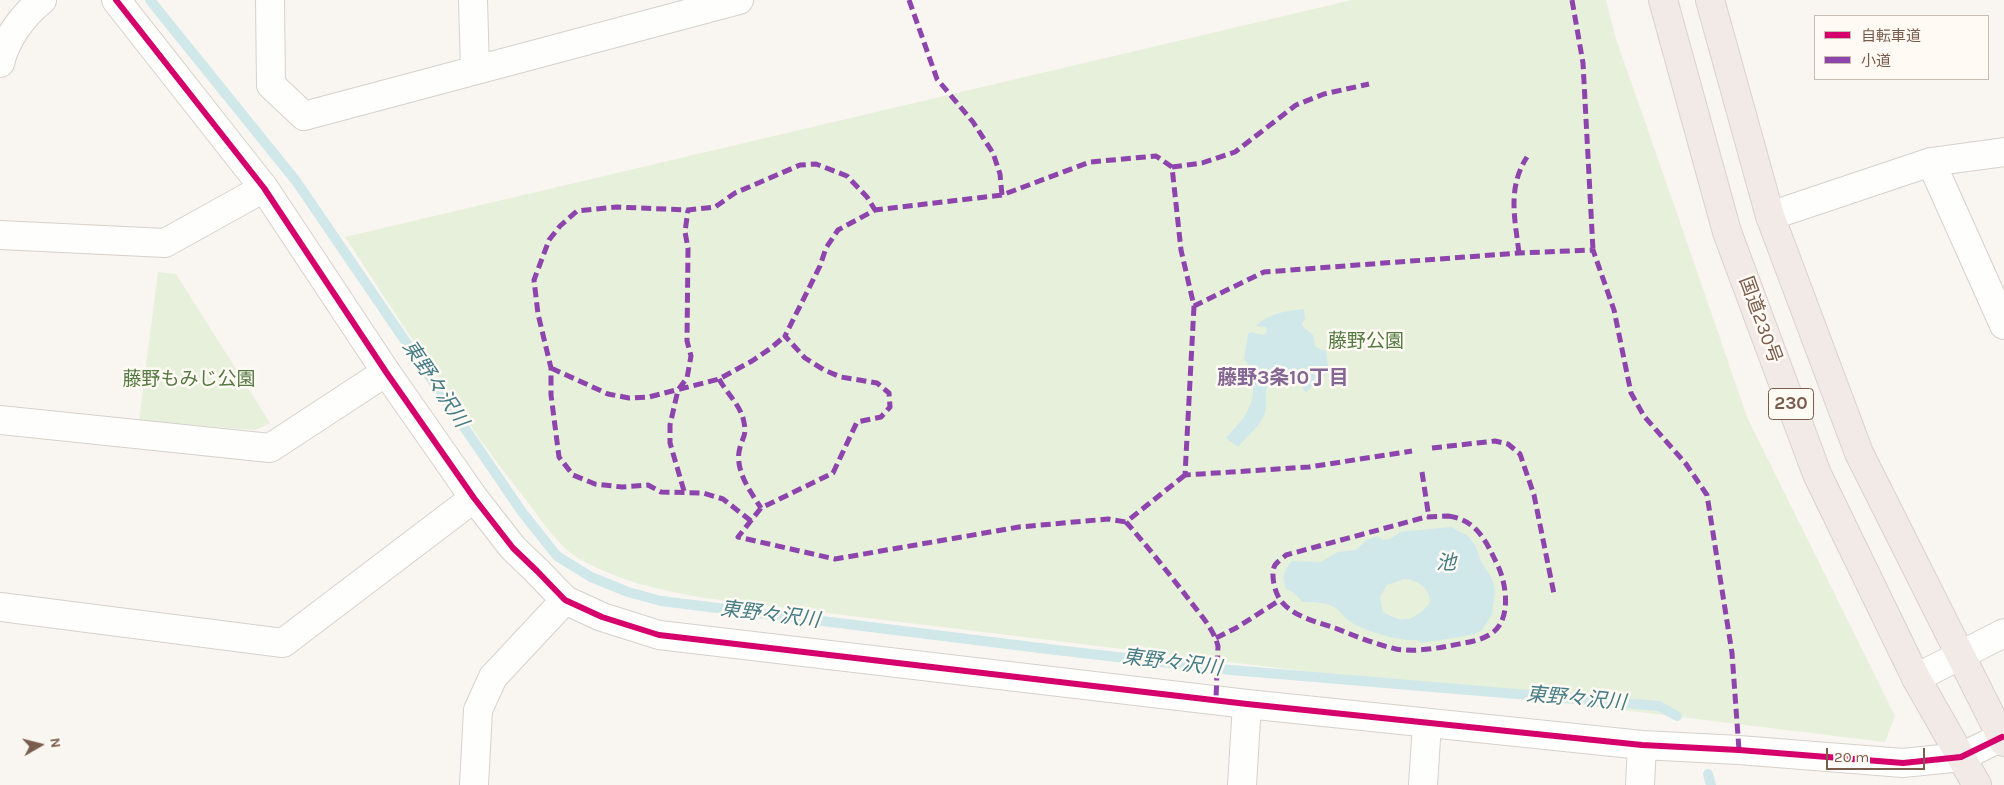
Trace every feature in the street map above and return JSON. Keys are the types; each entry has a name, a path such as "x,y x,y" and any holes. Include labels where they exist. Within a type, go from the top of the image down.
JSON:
{"highway":[{"name":"国道230号","path":"1663,0 1727,232 1814,465 1916,678 1977,785"},
{"name":"230","path":"1710,0 1770,216 1860,453 2003,739"}],"street":[{"path":"0,63 4,47 31,9 42,0"},
{"path":"116,0 264,188 386,372 474,498 513,548 565,600 602,617 659,635 1248,704 1642,745 1739,750 1903,763 1961,757 2003,739"},
{"path":"270,0 271,85 304,116 475,70 674,8 739,0"},
{"path":"473,0 475,70"},
{"path":"1770,216 1931,162 2004,152"},
{"path":"1931,162 2004,325"},
{"path":"0,235 165,243 264,188"},
{"path":"0,420 270,448 386,372"},
{"path":"0,607 283,643 474,498"},
{"path":"474,785 478,710 493,677 565,600"},
{"path":"1916,678 2004,633"},
{"path":"1242,785 1248,704"},
{"path":"1423,785 1427,724"},
{"path":"1640,785 1642,745"}],"green space":[{"name":"藤野公園","path":"1352,0 1606,0 1616,39 1747,417 1895,716 1885,742 704,598 623,579 578,558 562,545 548,529 453,401 345,237"},
{"name":"藤野もみじ公園","path":"158,272 176,274 270,423 255,430 139,421"}],"water":[{"path":"1304,309 1305,320 1302,322 1303,327 1313,335 1315,346 1321,350 1326,350 1328,366 1324,378 1314,384 1306,393 1299,383 1282,380 1270,382 1266,390 1264,416 1238,447 1226,438 1241,421 1251,404 1253,391 1252,377 1244,359 1248,334 1250,332 1263,335 1267,332 1266,327 1256,326 1272,315"},
{"name":"池","path":"1451,527 1468,536 1476,547 1480,559 1493,581 1495,591 1492,615 1481,631 1471,635 1422,643 1417,640 1393,638 1357,625 1330,605 1303,602 1293,592 1286,589 1284,574 1292,561 1321,562 1338,552 1356,550 1367,540 1378,536 1383,540 1390,539 1400,532","holes":["1404,579 1418,583 1425,589 1430,602 1428,605 1417,615 1404,620 1383,613 1380,597 1387,585"]}],"waterway":[{"name":"東野々沢川","path":"150,0 296,181 522,512 557,556 591,577 628,592 661,601 1231,670 1659,706 1677,716"},
{"name":"東野々沢川","path":"1708,774 1711,785"}],"marked path":[{"path":"909,0 937,79 973,122 993,153 1000,174 1002,195 1090,162 1156,156 1172,167 1181,250 1194,306 1264,272 1519,253 1593,250 1614,310 1631,393 1644,416 1686,464 1707,495 1732,653 1739,750"},
{"path":"1572,0 1583,63 1593,250"},
{"path":"1172,167 1202,163 1235,152 1296,105 1324,94 1369,84"},
{"path":"1519,253 1514,204 1517,180 1527,157"},
{"path":"751,521 723,499 703,493 661,492 648,485 622,487 595,484 573,475 559,457 551,395 551,368 538,314 534,280 549,240 560,226 577,211 617,207 688,210 715,207 735,193 800,165 816,164 847,176 867,197 875,210"},
{"path":"1002,195 875,210 838,230 826,248 820,266 785,336 805,358 824,370 841,377 877,383 889,393 890,407 881,417 857,422 833,473 761,508 738,537 835,559 1019,527 1108,519 1126,522"},
{"path":"684,491 670,443 670,425 678,390 687,378 691,356 687,341 688,248 685,232 688,210"},
{"path":"1194,306 1185,475 1309,467 1412,451"},
{"path":"551,368 608,394 629,398 649,397 719,379 752,361 785,336"},
{"path":"719,379 739,408 743,418 745,433 739,452 740,467 745,482 761,508"},
{"path":"1432,448 1495,441 1508,444 1520,454 1534,495 1554,594"},
{"path":"1422,472 1429,518"},
{"path":"1185,475 1126,522 1213,632 1218,646 1216,699"},
{"path":"1448,516 1466,522 1479,533 1485,540 1501,574 1506,603 1501,622 1489,635 1449,646 1429,649 1396,649 1365,640 1299,615 1286,607 1277,594 1273,578 1274,569 1276,564 1286,555 1426,517 1448,516"},
{"path":"1216,638 1236,628 1280,600"}],"cycle path":[{"path":"116,0 264,188 386,372 474,498 513,548 565,600 602,617 659,635 1247,704 1642,745 1739,750 1903,763 1961,757 2002,737"}],"district":[{"name":"藤野3条10丁目","path":"1283,378"}]}
